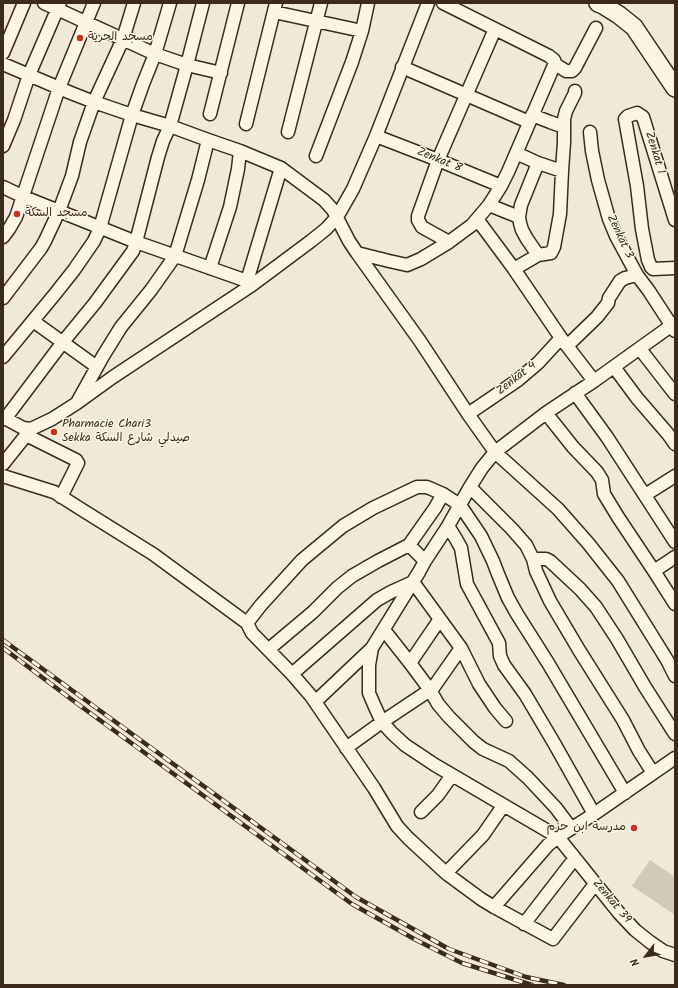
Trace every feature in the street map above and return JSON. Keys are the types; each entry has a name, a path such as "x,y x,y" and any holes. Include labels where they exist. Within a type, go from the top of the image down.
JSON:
{"street":[{"path":"3,53 24,3"},
{"path":"44,3 59,6 87,22 155,54 187,65 221,73"},
{"path":"3,237 13,223 24,197 59,88 94,3"},
{"path":"3,298 46,241 72,176 84,129 94,102 123,39 134,3"},
{"path":"3,357 55,294 94,241 100,228 132,115 155,54 170,3"},
{"path":"61,497 78,463 76,460 4,418 82,320 130,256 136,242 158,157 170,126 203,3"},
{"path":"210,114 238,3"},
{"path":"288,132 321,3"},
{"path":"316,156 352,62 362,31 368,3"},
{"path":"3,464 28,432 77,403 312,241 326,229 337,216 353,189 376,136 428,3"},
{"path":"443,3 549,56 554,60 555,64 566,71 572,71 575,68 596,28"},
{"path":"598,3 619,15 634,27 675,88"},
{"path":"3,146 14,120 29,75 59,6"},
{"path":"246,124 275,8 316,21 362,31"},
{"path":"449,242 422,227 418,220 419,213 438,160 495,29"},
{"path":"3,64 94,102 240,150 281,168 319,195 337,216 349,241 357,253 495,452 558,509 588,543 618,581 667,660 675,676"},
{"path":"357,253 407,265 421,259 472,226 489,205 501,186 555,64"},
{"path":"402,67 467,96 531,118 564,127"},
{"path":"514,269 538,255 551,253 554,248 560,214 564,115 575,91"},
{"name":"Zenkat 1","path":"675,220 644,120 640,114 635,113 625,119 637,186 646,253 650,266 653,269 675,268"},
{"name":"Zenkat 3","path":"590,132 598,180 609,219 616,236 637,275 674,327"},
{"name":"Zenkat 8","path":"376,136 501,186"},
{"path":"77,403 121,327 151,290 175,256 198,180 208,140"},
{"path":"210,268 230,208 238,169 240,150"},
{"path":"516,153 538,163 562,171"},
{"path":"538,163 521,205 519,217 522,230 538,255"},
{"path":"249,283 281,168"},
{"path":"3,187 100,228 249,283"},
{"path":"489,205 519,217"},
{"path":"477,219 514,269 564,342 594,381"},
{"name":"Zenkat 4","path":"468,414 518,380 597,317 608,304 609,298 620,281 637,275"},
{"path":"33,320 97,367"},
{"path":"314,702 372,648 448,526 470,487 482,468 495,452 546,413 674,327"},
{"path":"640,349 675,394"},
{"path":"614,367 675,444"},
{"path":"575,393 607,437 675,542"},
{"path":"546,413 573,447 597,472 602,480 604,494 675,604"},
{"path":"3,476 54,492 84,510 153,554 247,623 252,633 292,674 314,702 374,788 397,826 447,874 481,899 553,939 595,884"},
{"path":"645,495 675,476"},
{"path":"247,623 261,605 302,560 343,526 373,508 417,487 427,487 443,494 460,505 481,536 487,546 508,598 625,793"},
{"path":"470,487 512,528 526,545 550,601 623,720 639,751 653,773"},
{"path":"269,649 352,576 395,551 409,545 443,494"},
{"path":"448,526 456,538 460,548 467,584 499,643 500,656 504,665 525,694 594,814"},
{"path":"409,545 425,561"},
{"path":"654,571 675,557"},
{"path":"533,559 550,561 580,589 596,607 675,734"},
{"path":"412,582 461,648 479,684 495,708 506,721"},
{"path":"292,674 377,600 412,582"},
{"path":"410,663 440,619"},
{"path":"384,630 430,690 438,704 465,734 483,749 509,761 528,778 556,808 571,828"},
{"path":"372,648 369,665 369,693 382,722 392,733 405,745 435,765 558,837"},
{"path":"346,748 436,685 461,648"},
{"path":"494,907 548,845 653,773 675,760"},
{"path":"421,812 438,795 452,775"},
{"path":"447,874 483,835 503,806"},
{"name":"Zenkat 39","path":"558,837 619,913 635,930 664,951 675,955"},
{"path":"524,924 575,858"}],"shaded area":[{"path":"650,860 675,877 675,915 632,886"}],"railway":[{"path":"3,640 356,897 449,949 526,977 564,985"},
{"path":"3,648 352,904 416,940 462,963 532,985"}],"place":[{"name":"مسجد الحرية","path":"80,38"},
{"name":"مسجد السكة","path":"17,214"},
{"name":"Pharmacie Chari3 Sekka صيدلي شارع السكة","path":"54,432"},
{"name":"مدرسة ابن حزم","path":"634,828"}]}
